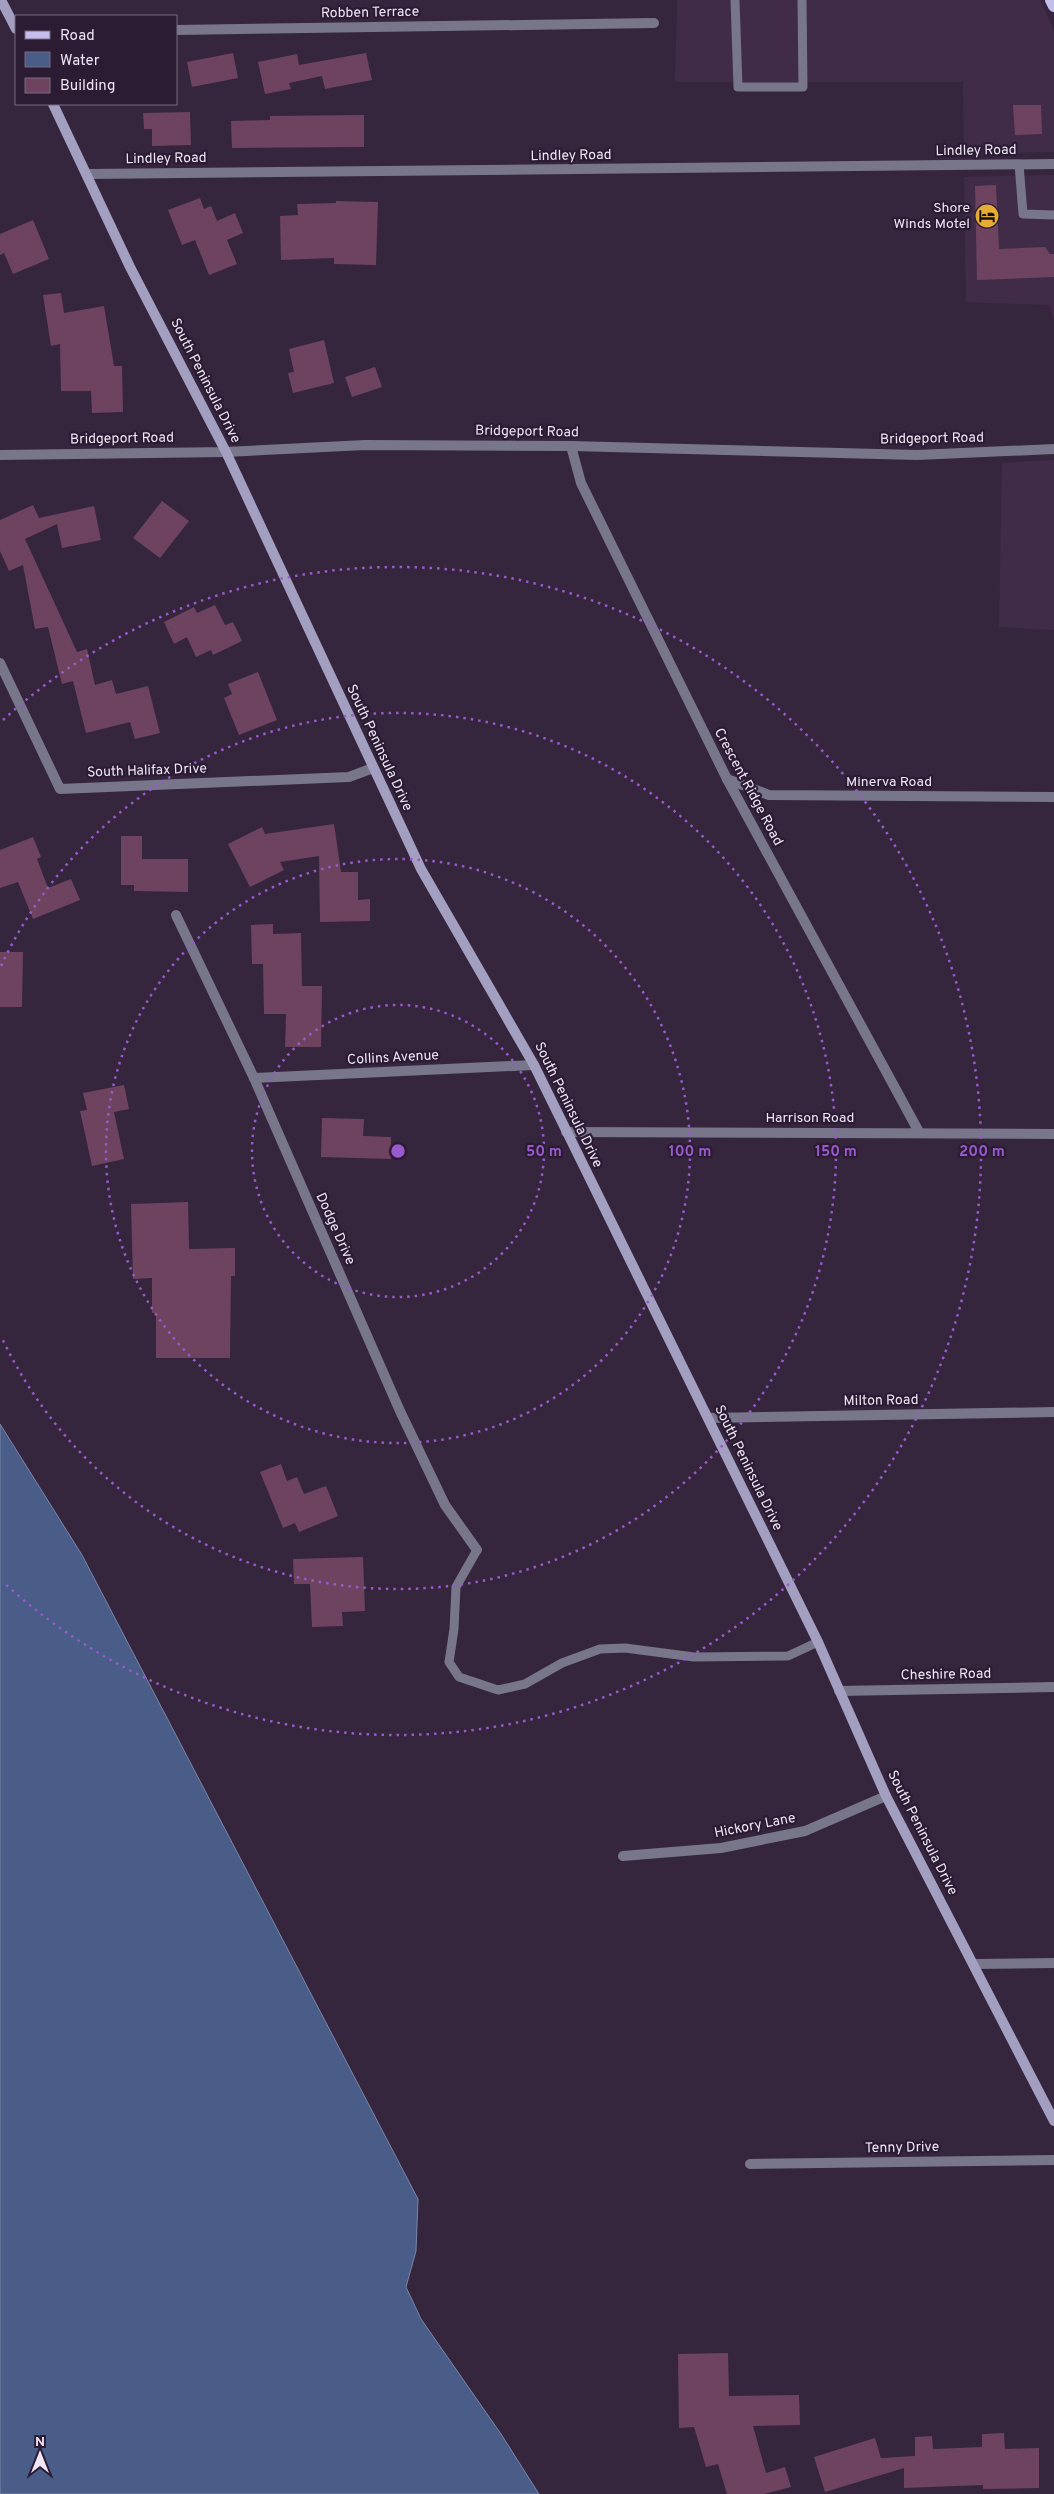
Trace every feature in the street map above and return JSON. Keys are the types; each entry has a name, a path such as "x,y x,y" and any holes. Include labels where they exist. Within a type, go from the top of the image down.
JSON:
{"main road":[{"path":"0,0 15,27"},
{"path":"1051,0 1054,6"},
{"name":"South Peninsula Drive","path":"54,105 88,174 130,267 226,452 421,869 534,1065 818,1642 886,1796 975,1964 1054,2121"}],"street":[{"name":"Robben Terrace","path":"178,30 654,22"},
{"name":"Lindley Road","path":"88,174 1054,164"},
{"name":"Bridgeport Road","path":"0,455 226,452 365,445 571,446 917,455 1054,449"},
{"name":"Crescent Ridge Road","path":"571,446 582,483 727,779 919,1132"},
{"name":"South Halifax Drive","path":"0,663 60,789 349,777 373,768"},
{"name":"Minerva Road","path":"727,779 769,795 1054,797"},
{"name":"Dodge Drive","path":"176,915 254,1078 444,1505 477,1550"},
{"name":"Collins Avenue","path":"254,1078 534,1065"},
{"name":"Harrison Road","path":"566,1132 1054,1134"},
{"name":"Milton Road","path":"708,1418 1054,1412"},
{"name":"Cheshire Road","path":"839,1691 1054,1687"},
{"name":"Hickory Lane","path":"623,1856 721,1848 805,1831 886,1796"},
{"path":"975,1964 1054,1963"},
{"name":"Tenny Drive","path":"750,2164 1054,2160"}],"lane":[{"path":"735,0 738,87 803,87 802,0"},
{"path":"1019,164 1023,214 1054,214"},
{"path":"477,1550 456,1587 454,1629 449,1662 459,1677 490,1689 525,1684 562,1663 600,1649 625,1648 694,1657 788,1656 818,1642"}],"shaded area":[{"path":"677,0 1040,0 1054,30 1054,152 964,154 963,82 675,82"},
{"path":"1054,175 1054,319 1049,305 966,302 964,177"},
{"path":"1054,460 1054,630 999,627 1002,463"}],"water":[{"path":"0,1424 82,1555 418,2199 416,2251 406,2287 421,2319 501,2434 539,2494 0,2494"}],"building":[{"path":"233,53 238,78 192,87 187,62"},
{"path":"366,53 372,80 325,89 322,76 289,83 291,89 265,94 258,62 297,54 299,65"},
{"path":"1013,105 1041,105 1042,134 1015,135"},
{"path":"190,112 191,145 152,146 152,129 144,129 143,113"},
{"path":"364,115 364,147 232,148 231,121 270,120 270,116"},
{"name":"Shore Winds Motel","path":"996,185 999,249 1045,247 1050,254 1054,254 1054,277 977,280 975,186"},
{"path":"200,198 204,209 211,206 217,221 235,213 243,233 227,240 237,264 209,275 195,240 182,245 168,210"},
{"path":"336,201 378,202 376,265 334,264 334,258 281,260 280,216 298,215 297,204 336,203"},
{"path":"33,220 49,259 13,274 4,253 0,255 0,234"},
{"path":"61,293 64,313 104,306 114,366 122,366 123,412 92,413 91,391 61,391 60,344 51,346 43,295"},
{"path":"324,340 334,383 293,393 288,373 294,372 289,349"},
{"path":"375,367 382,387 352,397 345,377"},
{"path":"162,501 189,521 160,558 133,538"},
{"path":"33,505 39,518 94,506 101,540 62,548 57,524 25,539 77,652 87,649 95,685 112,680 116,694 148,686 160,733 135,739 130,722 86,733 73,681 62,684 48,627 35,629 23,565 9,571 0,551 0,520"},
{"path":"215,605 225,625 233,622 242,641 213,655 211,650 196,657 187,637 174,644 164,622 194,607 197,613"},
{"path":"258,672 277,720 239,735 224,698 232,694 228,684"},
{"path":"334,824 341,872 358,872 358,900 370,899 370,921 320,922 319,856 280,862 284,870 250,887 228,844 262,827 265,834"},
{"path":"121,836 142,836 142,859 188,859 188,892 134,891 134,885 121,885"},
{"path":"33,837 41,857 37,859 48,888 71,879 80,900 33,919 18,882 0,888 0,850"},
{"path":"273,924 273,934 301,933 302,986 322,986 321,1047 285,1047 286,1014 264,1014 263,964 252,964 251,925"},
{"path":"0,952 23,952 22,1007 0,1007"},
{"path":"124,1085 129,1109 114,1112 124,1159 92,1166 80,1111 87,1110 83,1093"},
{"path":"322,1118 364,1119 363,1136 391,1137 391,1159 321,1157"},
{"path":"188,1202 189,1249 235,1248 235,1276 231,1276 230,1358 156,1358 156,1313 152,1313 152,1278 133,1279 131,1204"},
{"path":"281,1464 287,1481 297,1477 304,1494 326,1486 338,1516 299,1532 295,1523 283,1528 260,1472"},
{"path":"363,1557 365,1611 342,1612 343,1626 312,1627 310,1584 294,1584 293,1559"},
{"path":"728,2353 729,2396 799,2395 800,2425 753,2426 766,2473 785,2467 791,2487 764,2494 727,2494 718,2464 706,2467 694,2427 679,2428 678,2354"},
{"path":"1004,2433 1005,2449 1039,2448 1039,2488 983,2489 983,2485 904,2488 904,2468 825,2492 814,2457 875,2438 881,2458 915,2456 915,2437 932,2436 933,2449 982,2447 982,2434"}],"place":[{"name":"Shore Winds Motel","path":"987,216"}]}
